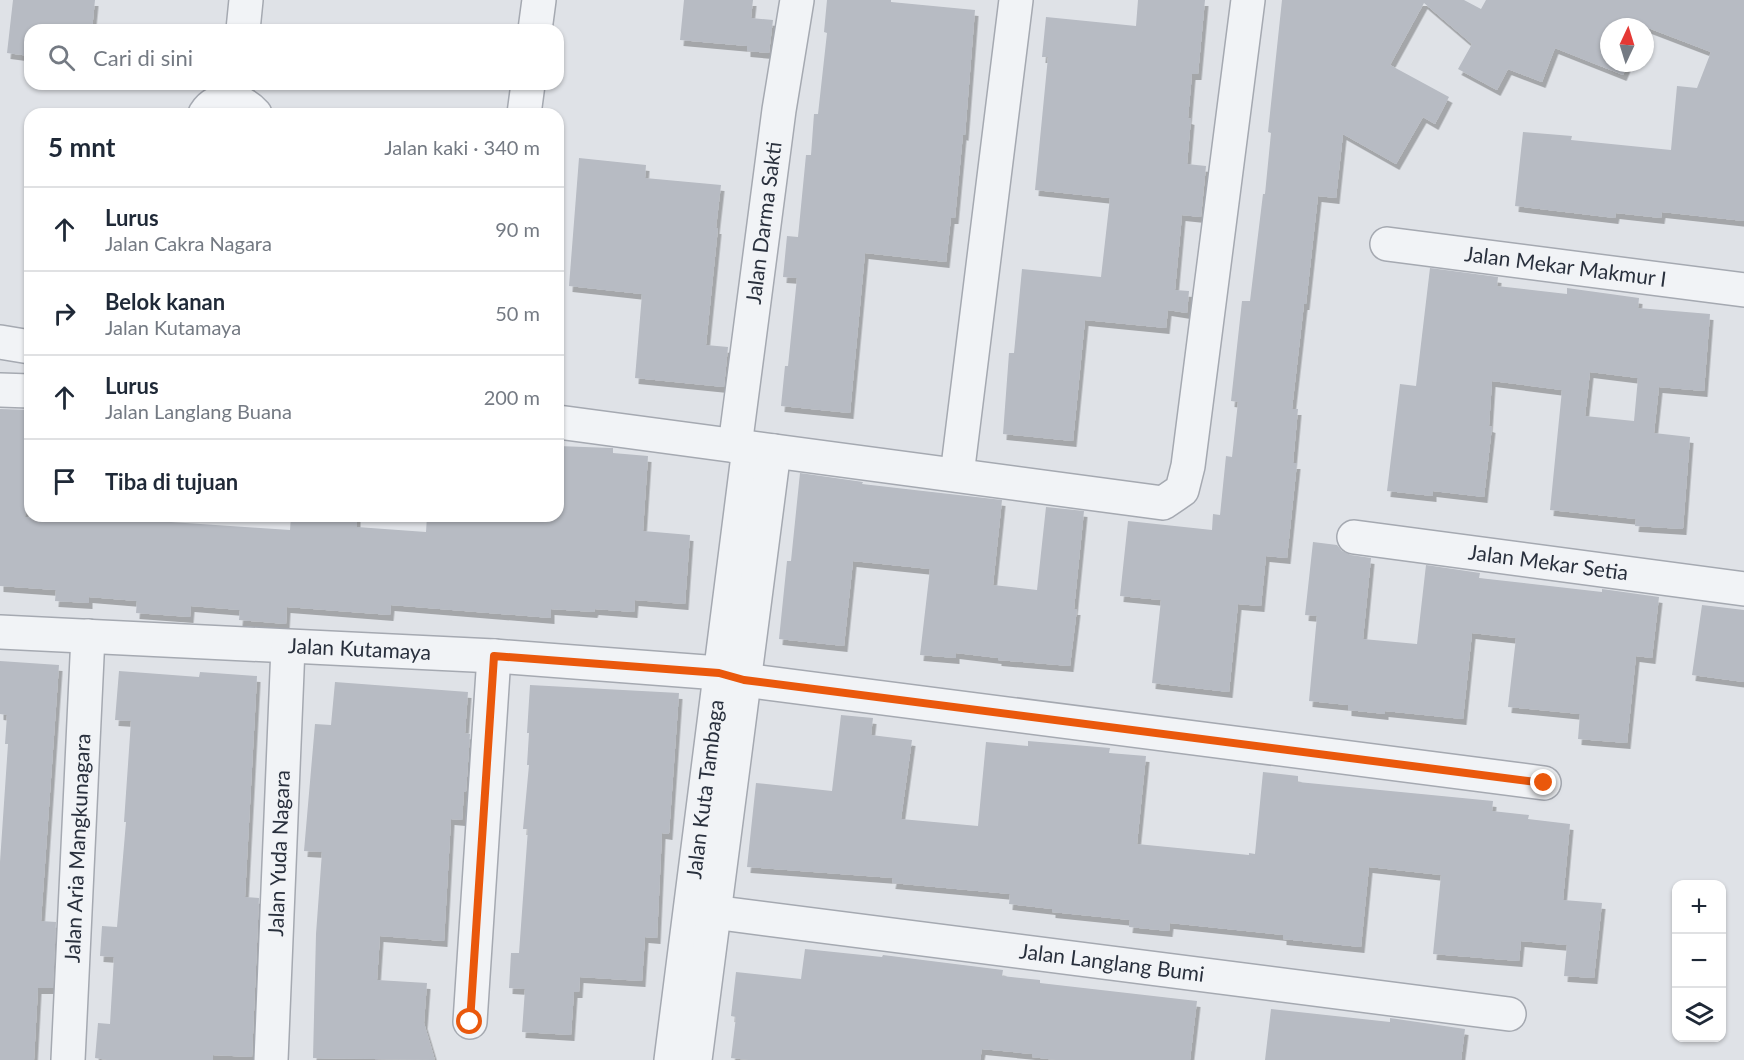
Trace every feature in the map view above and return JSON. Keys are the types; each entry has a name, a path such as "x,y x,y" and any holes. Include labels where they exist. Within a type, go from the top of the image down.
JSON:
{"street":[{"path":"244,24 246,0"},
{"path":"536,24 538,0"},
{"name":"Jalan Darma Sakti","path":"753,448 779,110 797,0"},
{"path":"957,475 1016,0"},
{"path":"564,423 1163,503 1182,490 1188,466 1248,0"},
{"path":"525,108 527,90"},
{"path":"210,108 221,102 242,99"},
{"name":"Jalan Mekar Makmur I","path":"1387,244 1744,290"},
{"path":"0,342 24,346"},
{"path":"0,390 24,391"},
{"name":"Jalan Kuta Tambaga","path":"695,1060 713,912 731,676 753,448"},
{"name":"Jalan Mekar Setia","path":"1354,537 1744,589"},
{"name":"Jalan Kutamaya","path":"0,632 494,656 731,676 1544,783"},
{"name":"Jalan Aria Mangkunagara","path":"68,1060 88,636"},
{"name":"Jalan Yuda Nagara","path":"271,1060 288,647"},
{"path":"470,1022 494,656"},
{"name":"Jalan Kuta Tambaga","path":"671,1060 731,676"},
{"name":"Jalan Langlang Bumi","path":"713,912 1509,1014"}],"building":[{"path":"13,0 95,0 93,24 24,24 24,55 7,53"},
{"path":"684,0 753,0 751,18 773,20 769,53 747,51 747,46 680,40"},
{"path":"827,0 891,0 891,2 975,10 965,135 963,134 955,218 951,218 946,262 865,253 850,413 781,406 785,366 788,366 797,278 783,277 787,236 798,237 806,155 811,155 814,114 818,114 827,33 824,32"},
{"path":"1138,0 1205,0 1198,74 1192,74 1187,164 1206,166 1201,217 1182,215 1175,290 1189,291 1187,313 1168,310 1166,328 1085,320 1073,441 1003,434 1009,353 1014,353 1022,269 1101,277 1110,198 1035,190 1048,57 1042,57 1046,17 1136,26"},
{"path":"1282,0 1464,0 1481,9 1486,0 1744,0 1744,221 1662,212 1661,218 1616,213 1615,218 1515,206 1523,132 1572,136 1571,140 1671,150 1677,86 1697,88 1711,52 1654,30 1654,18 1600,18 1600,66 1555,48 1542,82 1508,69 1497,90 1458,69 1472,44 1424,3 1390,65 1449,97 1435,124 1423,117 1396,164 1343,134 1336,198 1318,196 1292,409 1298,409 1293,463 1297,463 1287,558 1266,556 1261,606 1238,604 1229,692 1152,683 1161,600 1120,596 1128,521 1212,530 1213,514 1220,515 1226,456 1232,457 1238,402 1231,401 1242,301 1250,301 1263,194 1265,194 1271,133 1268,132"},
{"path":"579,158 646,165 645,178 721,185 706,345 728,347 724,387 635,378 642,294 569,286"},
{"path":"1430,268 1498,277 1497,286 1567,294 1567,288 1639,298 1638,308 1710,314 1704,391 1659,387 1654,433 1690,437 1683,529 1635,526 1636,519 1550,510 1562,390 1492,381 1489,426 1492,427 1484,497 1433,491 1433,496 1387,491 1400,384 1416,386","holes":["1590,372 1638,378 1634,421 1585,416"]},
{"path":"0,409 24,410 24,522 171,522 290,530 291,522 357,522 357,527 426,532 427,522 564,522 564,446 613,448 613,453 648,456 643,531 690,535 685,604 635,600 634,612 551,609 551,618 391,605 390,615 287,607 286,624 239,620 240,610 191,606 190,617 136,613 137,601 89,597 89,603 55,601 56,590 0,586"},
{"path":"800,473 863,482 862,484 1002,500 993,585 1037,590 1046,507 1084,511 1074,609 1077,609 1070,666 998,660 998,658 956,653 956,658 920,655 930,569 853,561 844,646 779,639 787,561 791,561"},
{"path":"1313,542 1337,545 1342,551 1351,555 1371,558 1363,639 1417,644 1426,565 1480,573 1479,578 1602,592 1602,589 1659,597 1652,658 1636,656 1627,743 1578,739 1580,714 1508,707 1516,638 1472,633 1463,719 1385,711 1385,714 1348,710 1348,705 1309,701 1317,616 1305,615"},
{"path":"1702,605 1744,610 1744,682 1692,675"},
{"path":"0,661 59,665 41,921 56,922 53,988 38,988 34,1060 0,1060 0,862 8,744 5,744 7,715 0,714"},
{"path":"119,671 199,677 200,672 257,676 245,897 259,898 252,1057 213,1055 213,1060 95,1058 98,1023 110,1024 114,957 100,956 102,926 117,927 126,822 124,822 131,721 115,720"},
{"path":"335,682 468,692 465,733 470,734 466,792 464,792 462,820 451,819 444,941 380,936 377,980 427,983 424,1023 435,1060 313,1058 316,934 322,852 304,851 315,724 331,725"},
{"path":"530,685 679,693 669,834 662,833 657,938 645,937 642,981 580,977 579,992 574,992 571,1035 522,1032 525,989 509,988 511,953 519,953 528,829 523,829 529,765 527,765 529,733 527,733"},
{"path":"841,715 873,718 871,735 912,740 901,819 978,826 986,742 1028,746 1028,741 1110,748 1109,753 1146,756 1137,844 1255,854 1263,772 1298,776 1298,782 1493,801 1492,811 1529,815 1528,819 1570,824 1563,900 1602,903 1594,978 1564,976 1567,945 1521,941 1519,961 1433,954 1441,875 1369,867 1361,947 1283,939 1283,935 1170,923 1169,931 1129,927 1130,920 1052,912 1052,909 1009,904 1010,894 892,883 893,878 747,867 756,783 832,791"},
{"path":"805,949 882,957 883,955 1003,970 1002,976 1040,980 1040,983 1197,1001 1190,1060 1056,1060 1032,1057 1032,1054 982,1049 980,1060 749,1060 731,1058 736,1017 731,1016 736,972 801,979"},
{"path":"1271,1009 1390,1022 1390,1018 1465,1029 1461,1060 1265,1060"}],"route":[{"path":"470,1022 494,656 719,673 744,680 1544,783"}]}
